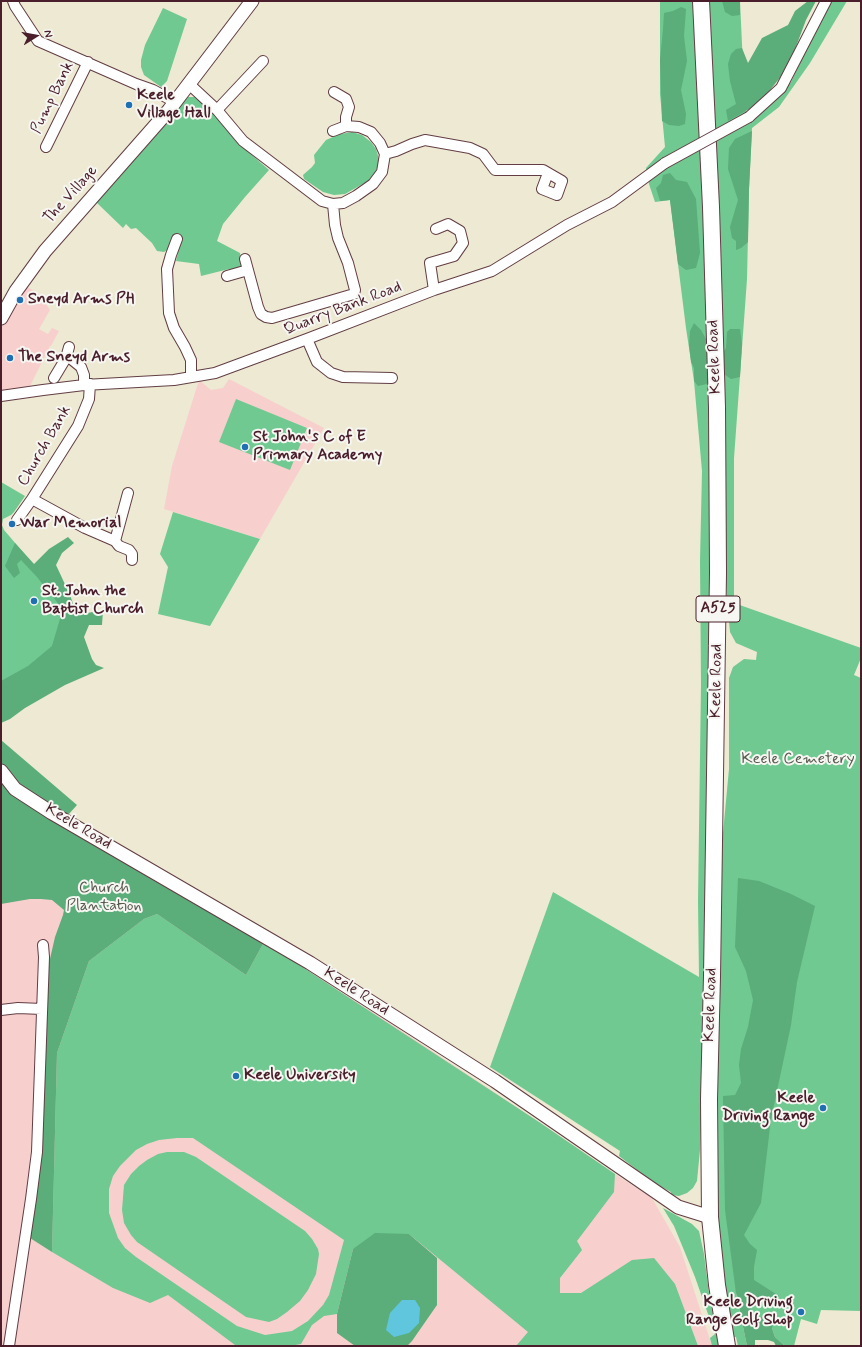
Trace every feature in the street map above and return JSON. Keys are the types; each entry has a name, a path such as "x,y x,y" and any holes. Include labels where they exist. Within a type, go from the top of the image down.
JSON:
{"main road":[{"name":"Keele Road","path":"701,1 711,214 717,407 718,573 709,1099 710,1217 717,1285 727,1346"}],"street":[{"path":"13,1 38,41 153,90 175,102"},
{"name":"The Village","path":"1,318 16,291 45,251 175,102 252,1"},
{"name":"Quarry Bank Road","path":"1,396 87,384 174,380 215,373 434,290 492,271 567,225 612,202 665,163 749,117 781,88 826,1"},
{"path":"217,110 263,61"},
{"name":"Pump Bank","path":"46,147 88,62"},
{"path":"189,84 217,110 243,141 322,201 333,204 343,203 373,184 382,172 385,154 371,132 359,127 346,126 333,131"},
{"path":"334,92 346,99 349,107 346,117 346,126"},
{"path":"385,154 425,140 470,148 483,154 495,170 543,170 548,173"},
{"path":"245,259 258,307 261,314 266,317 272,318 354,294 355,290 348,263 338,238 333,204"},
{"path":"434,290 430,263 454,256 463,243 460,231 448,224 436,229"},
{"path":"177,239 167,269 168,313 174,328 191,360 192,377"},
{"path":"227,276 248,270"},
{"path":"307,339 317,362 331,374 343,377 392,378"},
{"path":"54,378 66,358 69,347"},
{"path":"66,358 70,358 81,367 87,384"},
{"name":"Church Bank","path":"17,520 78,426 89,399 87,384"},
{"path":"115,541 128,493"},
{"path":"32,499 42,509 115,541 119,546 129,550 132,554 132,560"},
{"name":"Keele Road","path":"1,771 15,789 52,813 310,963 495,1081 678,1207 710,1217"},
{"path":"9,1346 37,1152 44,958 43,945"},
{"path":"1,1010 18,1008 42,1009"}],"shaded area":[{"path":"26,286 39,294 50,310 39,329 48,334 52,328 59,331 30,386 1,391 1,326"},
{"name":"St John's C of E Primary Academy","path":"229,379 324,428 260,539 164,509 172,466 199,380 211,390 223,388"},
{"name":"Keele University","path":"1,784 58,825 264,942 402,1031 652,1198 680,1247 712,1346 1,1346"}],"green space":[{"path":"660,1 696,1 712,463 703,1064 700,1150 697,1181 693,1188 687,1193 679,1196 671,1195 671,1192 654,1183 619,1156 620,1151 490,1067 553,892 699,977 698,901 701,684 700,561 702,471 694,381 670,200 655,202 646,168 665,147 660,94"},
{"name":"Keele Cemetery","path":"706,1 740,1 745,109 749,117 782,93 791,82 830,1 847,1 810,63 779,107 752,128 747,279 734,458 734,603 861,648 861,658 854,675 861,678 861,1311 821,1310 817,1324 801,1319 794,1346 785,1346 775,1337 772,1328 761,1318 758,1321 751,1308 753,1302 763,1300 777,1301 736,1293 747,1346 738,1346 736,1337 730,1337 715,1197 721,854 729,769 729,678 733,667 744,659 756,660 757,652 736,643 730,632 727,601 723,527"},
{"path":"722,1 740,1 740,15 732,16 725,12"},
{"path":"808,1 816,1 806,20 786,70 767,94 751,108 728,121 726,110 736,104 730,81 728,64 731,54 736,49 742,48 748,63 762,38 788,25 795,11"},
{"path":"681,7 686,9 684,36 687,61 681,90 686,114 685,124 679,126 669,125 662,121 660,60 664,13"},
{"path":"163,8 187,19 167,81 161,87 144,75 141,67 141,60 145,45"},
{"path":"188,97 196,97 218,116 245,149 269,170 223,224 217,241 240,253 242,265 240,269 231,271 229,269 201,276 199,264 176,261 181,240 172,238 168,250 164,252 157,251 152,243 136,228 131,229 126,224 123,228 96,202"},
{"path":"752,131 748,242 736,250 736,241 732,238 730,227 738,200 728,169 729,148 735,139"},
{"path":"352,132 362,135 371,142 376,149 379,159 376,172 368,181 345,194 334,195 323,192 304,179 303,175 315,163 314,155 326,140 340,134"},
{"path":"670,173 676,180 687,182 696,199 700,253 696,268 686,270 678,264 670,200 660,201 656,188 661,183 663,175"},
{"path":"694,323 701,330 706,339 710,353 710,375 707,384 698,386 694,381 694,368 691,362 689,345 690,331"},
{"path":"730,329 740,329 742,344 740,377 731,379 721,372 721,356 726,348 727,332"},
{"path":"236,399 307,428 290,470 219,442"},
{"path":"1,482 25,496 14,512 3,519 2,525 4,530 77,615 55,680 1,693"},
{"path":"173,512 260,539 210,626 158,614 168,567 160,554"},
{"path":"68,537 74,543 62,553 56,565 70,595 77,615 103,610 102,625 89,625 84,637 92,659 96,665 104,668 65,685 1,723 1,681 28,666 52,646 62,612 57,602 21,560 17,564 20,573 14,578 5,566 15,543 34,564 49,549"},
{"name":"Church Plantation","path":"1,740 77,805 59,825 264,942 246,975 157,914 144,919 89,961 57,1053 52,1252 30,1238 40,1167 47,972 55,937 64,910 52,900 30,899 1,904"},
{"path":"738,878 759,881 815,906 797,982 791,1025 771,1119 761,1203 744,1235 750,1244 757,1250 754,1267 754,1280 779,1296 777,1301 770,1305 763,1300 753,1302 751,1308 758,1320 766,1313 774,1318 772,1328 775,1337 785,1346 776,1346 774,1342 768,1340 755,1340 755,1346 747,1346 736,1293 725,1210 723,1096 735,1095 741,1083 739,1065 741,1049 748,1027 753,1000 746,971 735,947"},
{"path":"157,914 246,975 264,942 539,1122 615,1174 614,1192 577,1241 582,1250 560,1278 560,1293 581,1293 632,1260 654,1258 675,1284 698,1346 516,1346 528,1332 409,1234 353,1249 337,1314 324,1316 312,1325 301,1344 290,1346 235,1345 168,1295 150,1303 113,1288 52,1252 57,1053 89,961 144,919","holes":["193,1138 344,1240 329,1295 323,1305 308,1321 292,1331 265,1335 237,1326 136,1257 125,1248 118,1238 109,1213 109,1189 113,1176 120,1166 136,1150 147,1144 159,1140"]},
{"path":"167,1152 184,1152 196,1157 305,1231 312,1239 318,1249 319,1254 316,1274 308,1290 300,1301 287,1312 277,1319 269,1322 246,1317 137,1242 131,1235 124,1223 122,1210 124,1185 131,1174 139,1166 158,1154"},
{"path":"663,1208 692,1224 699,1231 704,1254 710,1301 720,1346 712,1346 710,1338 715,1334 695,1277 674,1226"},
{"path":"375,1233 409,1234 437,1258 437,1305 407,1346 355,1346 337,1333 337,1314 353,1249"}],"water":[{"path":"402,1300 415,1300 420,1308 419,1323 409,1333 394,1337 386,1330 390,1313"}],"place":[{"name":"Keele Village Hall","path":"129,105"},
{"name":"Sneyd Arms PH","path":"20,300"},
{"name":"The Sneyd Arms","path":"10,358"},
{"name":"St John's C of E Primary Academy","path":"245,447"},
{"name":"War Memorial","path":"12,524"},
{"name":"St. John the Baptist Church","path":"34,601"},
{"name":"Keele University","path":"236,1076"},
{"name":"Keele Driving Range","path":"823,1108"},
{"name":"Keele Driving Range Golf Shop","path":"801,1312"}]}
